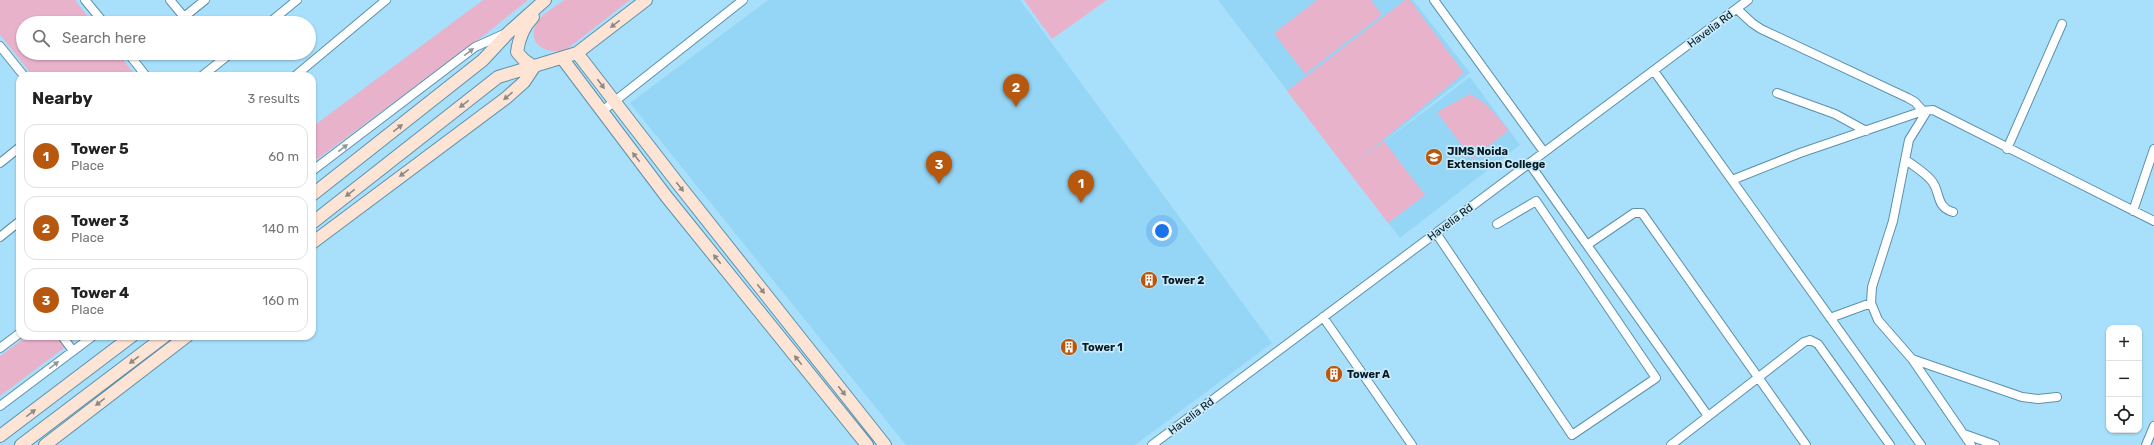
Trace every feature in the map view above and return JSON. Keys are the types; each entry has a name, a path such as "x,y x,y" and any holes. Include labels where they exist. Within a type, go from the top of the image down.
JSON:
{"street":[{"path":"85,0 98,16"},
{"path":"170,0 183,16"},
{"path":"185,16 205,0"},
{"path":"278,16 298,0"},
{"path":"316,58 386,0"},
{"path":"316,192 483,60 508,33 546,0"},
{"path":"534,67 524,60 517,52 518,42 526,24 546,0"},
{"path":"316,220 498,77 577,53 646,0"},
{"path":"601,112 743,0"},
{"path":"1434,0 1544,152"},
{"name":"Havelia Rd","path":"1152,445 1748,0"},
{"path":"1737,9 1761,29 1908,98 1925,111"},
{"path":"2007,149 2062,24"},
{"path":"316,168 475,47 508,33"},
{"path":"0,46 21,72"},
{"path":"577,53 885,445"},
{"path":"562,58 601,112 666,196 867,445"},
{"path":"136,60 143,72"},
{"path":"207,72 222,60"},
{"path":"300,72 314,60"},
{"path":"316,240 506,98 524,82 534,67"},
{"path":"1654,71 1920,445"},
{"path":"1777,93 1835,114 1866,131"},
{"path":"1732,180 1800,153 1925,111 1933,110 2007,149 2154,222"},
{"path":"1925,111 1909,140 1894,221 1872,288 1871,303 1878,320 1912,358 1971,445"},
{"path":"2134,211 2154,149"},
{"path":"0,162 16,150"},
{"path":"1906,160 1932,180 1940,203 1948,211 1953,212"},
{"path":"1529,163 1708,416"},
{"path":"1436,233 1572,435 1656,378 1536,201 1496,224"},
{"path":"1587,245 1634,212 1642,213 1760,377 1806,445"},
{"path":"0,237 16,224"},
{"path":"1830,318 1871,303"},
{"path":"1323,317 1412,445"},
{"path":"0,348 16,336"},
{"path":"65,340 73,351"},
{"path":"1,403 88,340"},
{"path":"0,436 127,340"},
{"path":"21,445 160,340"},
{"path":"45,445 182,340"},
{"path":"1671,445 1804,342 1810,340 1818,344 1890,445"},
{"path":"1912,358 2022,397 2038,399 2057,397"},
{"path":"2146,445 2154,426"},
{"path":"1964,434 1995,445"}],"shaded area":[{"path":"0,0 75,0 88,16 16,16 16,55 0,35"},
{"path":"483,0 528,0 487,33 316,160 316,124"},
{"path":"564,0 630,0 567,49 560,51 547,50 541,47 534,38 536,24 545,14"},
{"path":"768,0 1020,0 1272,343 1135,445 906,445 630,103"},
{"path":"1024,0 1107,0 1052,39"},
{"path":"1218,0 1413,0 1470,73 1369,153 1470,77 1520,145 1400,238"},
{"path":"1317,0 1371,0 1382,15 1305,74 1274,33"},
{"path":"1405,0 1410,0 1464,73 1354,164 1384,141 1425,195 1388,223 1287,91"},
{"path":"20,60 123,60 133,72 30,72"},
{"path":"1470,94 1486,104 1509,130 1472,159 1437,112"},
{"path":"22,340 75,340 0,396 0,356"}],"place":[{"name":"Tower 3","path":"1016,107"},
{"name":"JIMS Noida Extension College","path":"1434,157"},
{"name":"Tower 4","path":"939,184"},
{"name":"Tower 5","path":"1081,203"},
{"name":"Tower 2","path":"1149,280"},
{"name":"Tower 1","path":"1069,347"},
{"name":"Tower A","path":"1334,374"}]}
